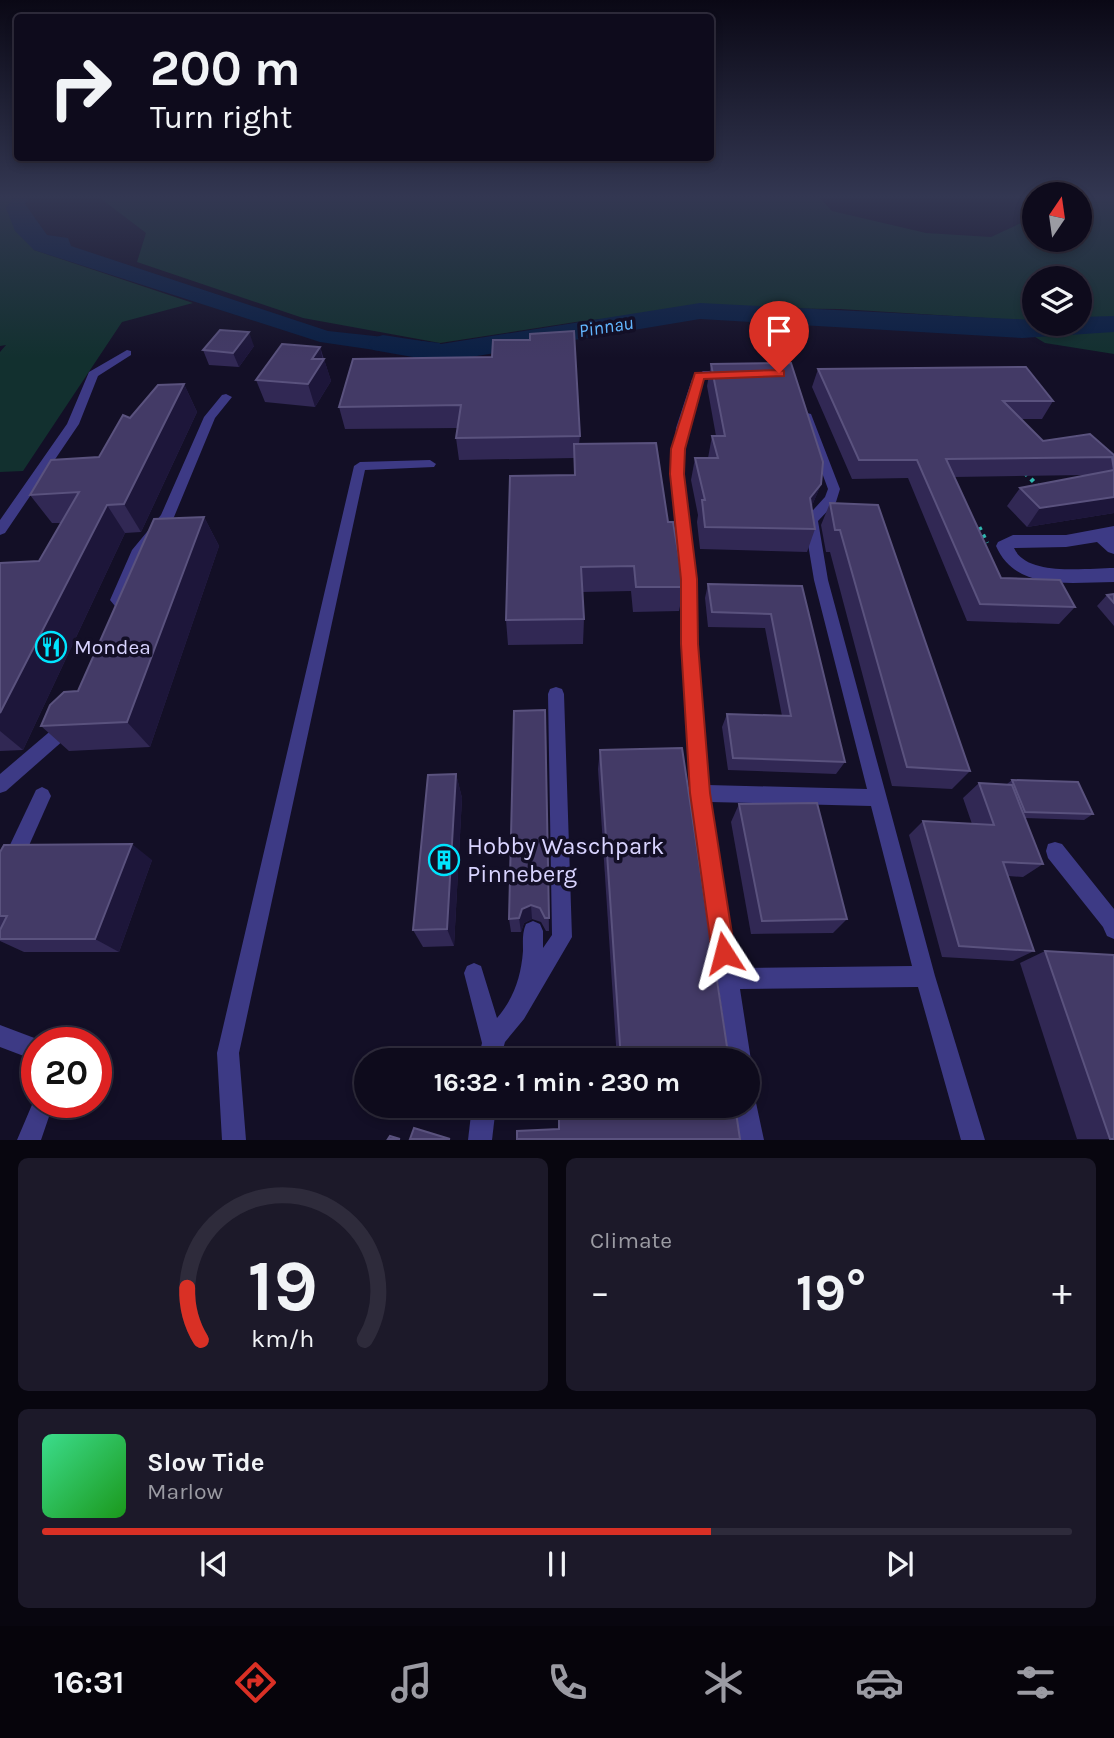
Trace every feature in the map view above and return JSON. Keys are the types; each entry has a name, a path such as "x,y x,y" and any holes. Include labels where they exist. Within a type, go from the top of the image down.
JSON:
{"street":[{"path":"1114,548 1108,533 1066,541 1013,541 1004,546 1006,555 1013,564 1030,573 1114,575"}],"lane":[{"path":"0,530 73,424 93,374 127,354"},
{"path":"738,1048 700,793 690,644 689,579 677,474 678,449 699,376 741,374"},
{"path":"128,629 133,617 117,600 137,554 167,517 210,417 226,397"},
{"path":"802,401 834,489 831,499 811,520 821,580 926,976 974,1139"},
{"path":"234,1139 228,1053 360,467 430,464"},
{"path":"492,1048 562,937 556,694"},
{"path":"0,785 74,720"},
{"path":"700,793 879,798"},
{"path":"0,888 42,796"},
{"path":"1055,851 1114,929"},
{"path":"521,1003 534,961 533,932"},
{"path":"474,973 491,1048"},
{"path":"728,979 926,976"},
{"path":"0,1036 21,1044"},
{"path":"29,1139 37,1118"},
{"path":"480,1139 483,1118"},
{"path":"749,1118 752,1139"}],"path":[{"path":"1022,469 1041,488"},
{"path":"967,525 978,525 988,545"}],"green space":[{"path":"0,251 38,251 193,303 122,322 23,471 0,472 0,352 6,345 0,346"},
{"path":"140,251 1114,251 1114,318 1092,319 1092,266 1022,266 1022,320 840,309 719,308 582,321 440,343 303,318 137,262"},
{"path":"1114,324 1114,354 1045,343 1034,336 1092,336 1092,325"}],"water":[{"path":"38,251 87,251 328,331 440,343 436,359 320,342"}],"building":[{"path":"220,330 249,332 233,353 203,350"},
{"path":"574,331 580,436 456,438 461,405 339,407 353,359 492,357 493,340 530,340 530,334"},
{"path":"282,344 320,347 312,359 324,359 308,384 256,380"},
{"path":"791,363 823,462 821,484 810,498 815,529 705,527 702,500 705,500 695,458 718,458 712,436 725,436 711,364"},
{"path":"1026,367 1053,401 1003,401 1043,441 1090,434 1114,455 1114,470 1112,457 946,459 1001,578 1060,580 1075,607 980,604 917,460 859,460 818,369"},
{"path":"184,384 124,504 107,505 0,713 0,563 39,561 79,492 30,495 51,460 99,457 123,415 130,418 158,385"},
{"path":"656,443 668,522 673,522 684,587 636,587 634,566 581,567 584,619 506,620 510,476 575,475 574,444"},
{"path":"1114,470 1114,497 1040,508 1020,488"},
{"path":"830,503 878,505 970,771 907,767 840,530 835,530"},
{"path":"204,517 127,722 41,726 50,705 64,692 78,691 154,519"},
{"path":"708,584 802,586 845,762 733,758 727,714 791,716 771,614 712,612"},
{"path":"1114,594 1114,603 1107,595"},
{"path":"545,710 549,918 545,918 540,908 531,905 522,909 519,918 509,919 514,711"},
{"path":"682,748 727,1048 620,1048 600,750"},
{"path":"456,774 447,929 413,930 428,775"},
{"path":"1012,780 1078,782 1093,814 1025,812"},
{"path":"979,783 1012,785 1043,864 1003,862 1034,951 959,946 923,821 994,825"},
{"path":"817,803 847,919 762,921 739,804"},
{"path":"132,844 95,939 0,939 0,930 7,916 0,916 0,852 4,845"},
{"path":"1045,951 1114,955 1114,1139 1110,1139"},
{"path":"559,1118 737,1118 740,1139 517,1139 517,1131 559,1129"},
{"path":"414,1128 450,1139 410,1139"}],"waterway":[{"name":"Pinnau","path":"383,344 441,353 700,311 1022,329 1114,324"}],"place":[{"name":"Mondea","path":"51,647"},
{"name":"Hobby Waschpark Pinneberg","path":"444,860"}],"route":[{"path":"724,953 700,793 690,644 689,579 677,474 678,449 699,376 779,373"}]}
